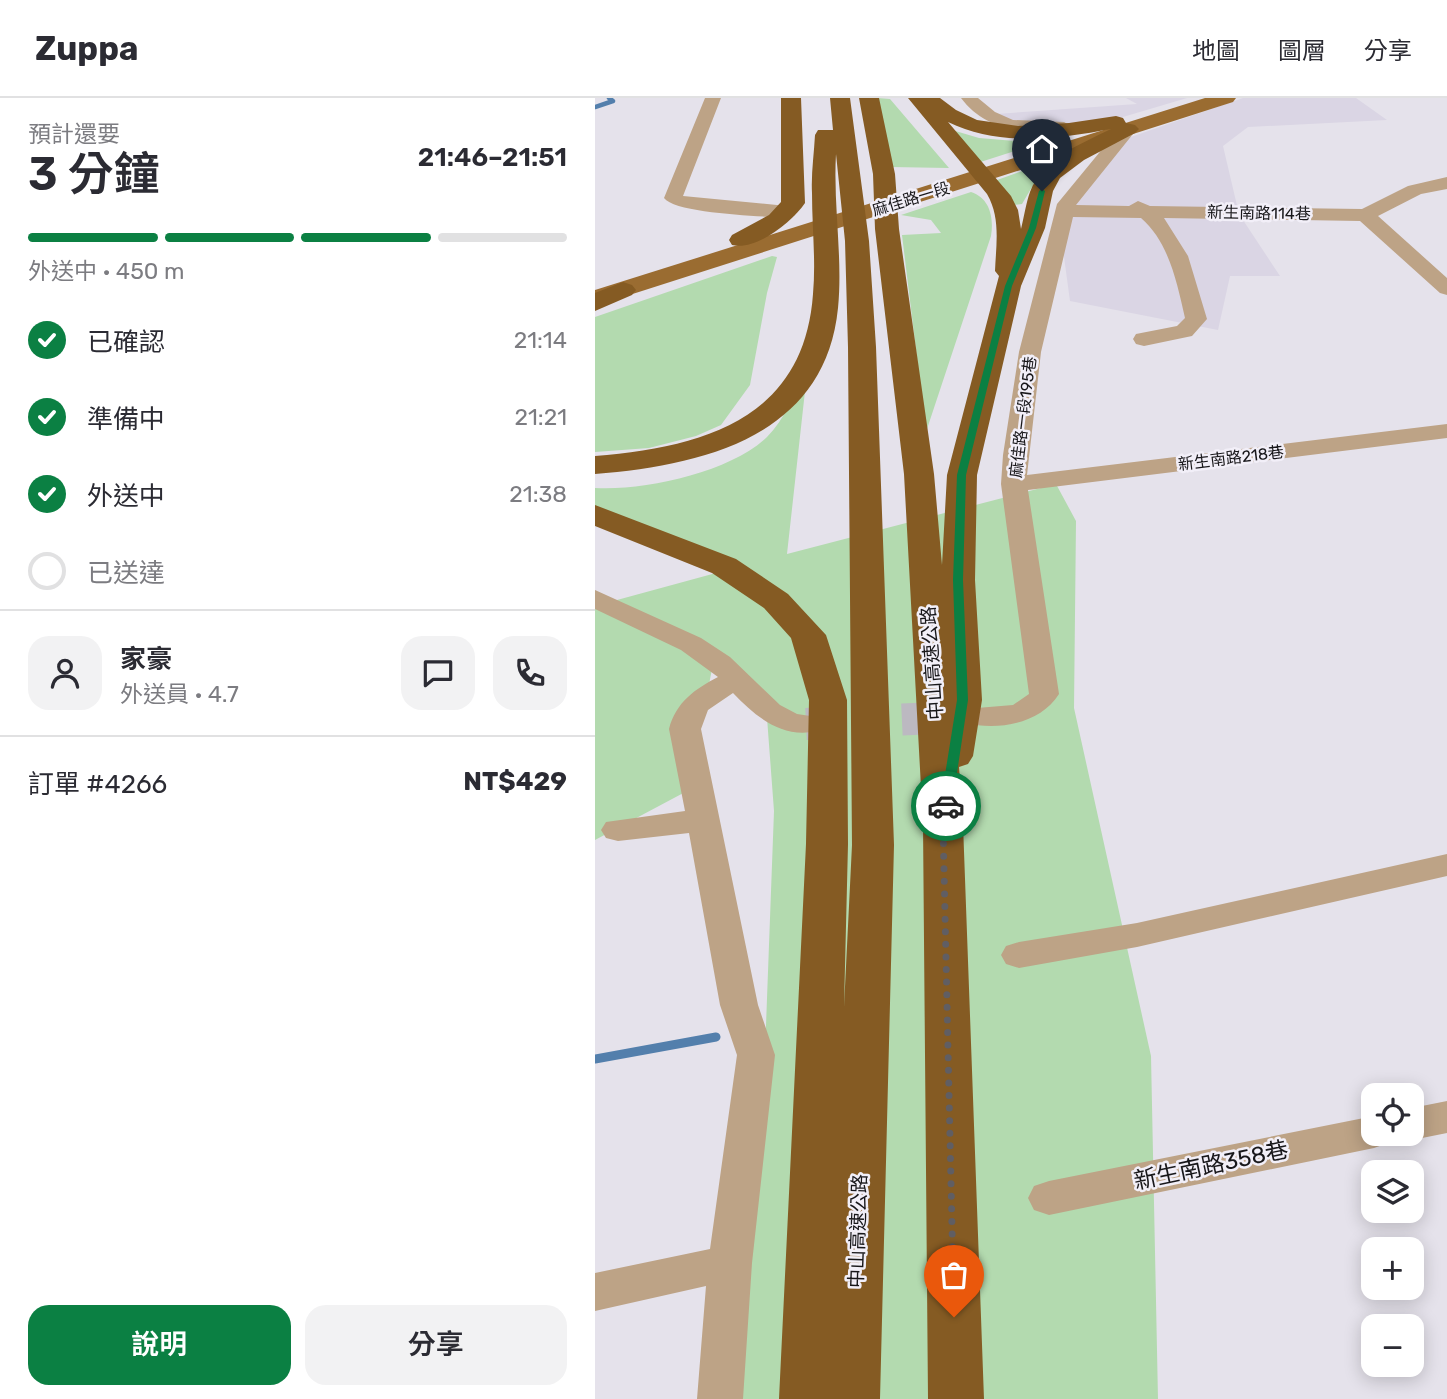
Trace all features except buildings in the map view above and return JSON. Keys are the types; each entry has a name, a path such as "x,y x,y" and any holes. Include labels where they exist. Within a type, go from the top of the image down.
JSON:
{"highway":[{"path":"741,240 786,212 793,203 791,98"},
{"path":"595,465 673,458 704,449 739,434 788,397 806,369 822,329 826,293 857,240 823,191 827,129 820,98"},
{"name":"中山高速公路","path":"840,98 857,240 862,347 873,845 852,1399"},
{"name":"中山高速公路","path":"869,98 884,174 857,240 919,474 943,824 956,1399"},
{"path":"918,98 999,194 1006,211 1008,286"},
{"path":"929,98 944,115 1004,131 1069,131 1131,124"},
{"path":"943,824 963,700 958,580 962,475 1008,286 1033,228 1042,191 1051,174 1076,155 1131,124"},
{"path":"595,301 623,290"},
{"path":"595,515 724,566 776,601 808,635 828,700 827,844 807,1399"}],"main road":[{"name":"麻佳路一段","path":"1131,124 1200,98"},
{"name":"麻佳路一段","path":"623,290 980,172 1131,124 1226,98"},
{"name":"麻佳路一段","path":"595,284 980,172"}],"lane":[{"path":"713,98 673,198 679,202 694,204 786,212"},
{"path":"969,98 981,113 1005,124 1072,127 1131,124"},
{"name":"麻佳路一段195巷","path":"976,716 1024,711 1037,705 1044,694 1014,484 1015,456 1030,352 1065,211 1072,197 1131,124"},
{"path":"1080,182 1150,213 1168,233 1196,319 1184,331 1144,339"},
{"name":"新生南路114巷","path":"1065,211 1364,215 1415,190 1447,183"},
{"path":"1364,215 1447,289"},
{"name":"新生南路218巷","path":"1014,484 1447,432"},
{"path":"595,598 692,644 721,664 781,721 806,724"},
{"path":"720,1399 730,1263 756,1055 739,1005 685,736 686,720 696,704 705,696 738,680"},
{"path":"618,831 704,820"},
{"path":"1019,955 1137,935 1447,865"},
{"path":"1424,1122 1447,1117"},
{"name":"新生南路358巷","path":"1049,1198 1361,1135"},
{"path":"595,1292 730,1263"}],"shaded area":[{"path":"1126,98 1187,98 1106,122 1061,129 982,115 1137,104"},
{"path":"1243,98 1356,98 1387,120 1248,127 1223,146 1239,214 1280,276 1230,276 1218,330 1070,301 1059,220 1125,139"}],"green space":[{"path":"878,98 890,99 949,168 891,167"},
{"path":"952,130 979,138 1040,143 968,166"},
{"path":"1055,159 1050,168 1039,175 1022,204 1013,205 986,184"},
{"path":"971,192 983,199 989,210 991,236 926,432 902,235 941,233 931,220 901,215"},
{"path":"772,256 777,257 767,293 750,385 721,425 696,436 649,448 595,452 595,317"},
{"path":"807,373 787,554 1056,484 1076,521 1074,708 1151,1056 1158,1399 739,1399 765,1052 774,811 765,691 715,653 689,790 595,840 595,606 727,570 595,514 595,488 662,482 686,477 732,460 767,437 784,415"}],"waterway":[{"path":"595,107 613,101 609,98"},
{"path":"595,1059 716,1037"}],"tunnel":[{"path":"806,724 958,717"}],"way so far":[{"path":"946,806 943,824 954,1317"}],"route":[{"path":"946,806 963,700 958,580 962,475 1008,286 1033,228 1042,191"}]}
